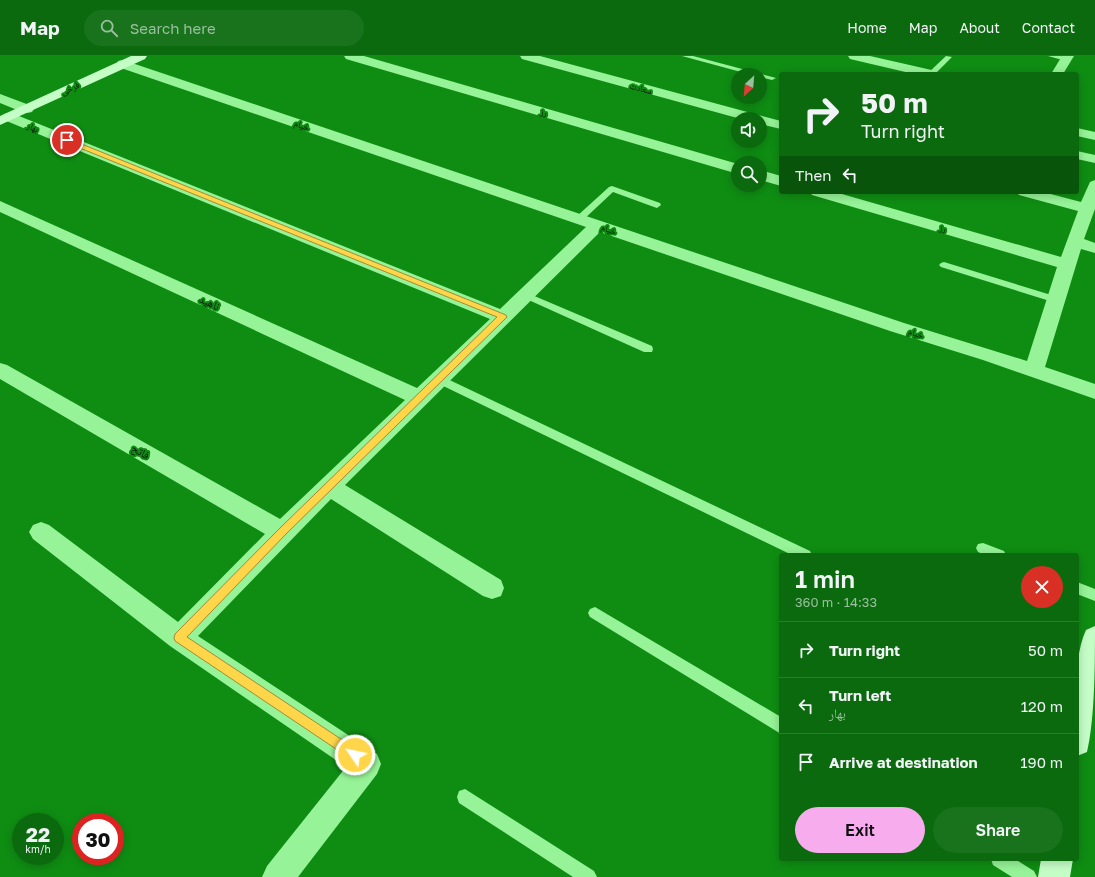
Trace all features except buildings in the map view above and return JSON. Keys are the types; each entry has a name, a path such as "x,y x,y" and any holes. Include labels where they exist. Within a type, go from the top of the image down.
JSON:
{"street":[{"name":"فرخی","path":"4,119 141,56"},
{"name":"رز","path":"350,56 731,167"},
{"name":"سعادت","path":"526,56 733,112"},
{"path":"854,56 922,72"},
{"path":"1058,72 1067,58"},
{"name":"خیام","path":"123,64 896,327 990,355 1095,392"},
{"path":"0,98 27,109"},
{"name":"بهار","path":"4,119 503,317"},
{"name":"سعادت","path":"767,122 779,125"},
{"path":"1079,132 1095,136"},
{"path":"1079,155 1095,159"},
{"path":"767,177 779,180"},
{"path":"1034,371 1075,242 1095,185"},
{"name":"رز","path":"825,194 1068,264"},
{"path":"1032,194 1087,209"},
{"name":"ناهید","path":"0,206 419,398"},
{"path":"179,638 282,532 525,295 588,222"},
{"path":"1075,242 1095,248"},
{"name":"فاتح","path":"0,370 282,532"},
{"path":"329,486 492,588"},
{"path":"41,532 179,638 367,764 278,877"},
{"path":"1079,730 1095,638"},
{"path":"1054,877 1057,861"}],"lane":[{"path":"684,56 772,78"},
{"path":"1051,56 1067,58"},
{"path":"933,72 948,57"},
{"path":"588,222 612,189 657,205"},
{"path":"944,265 1056,300"},
{"path":"525,295 648,349"},
{"path":"439,379 801,553"},
{"path":"983,548 994,553"},
{"path":"1079,589 1095,595"},
{"path":"595,613 779,725"},
{"path":"465,797 588,877"},
{"path":"1002,861 1028,877"}],"route":[{"path":"67,140 503,317 282,532 179,638 355,755"}]}
